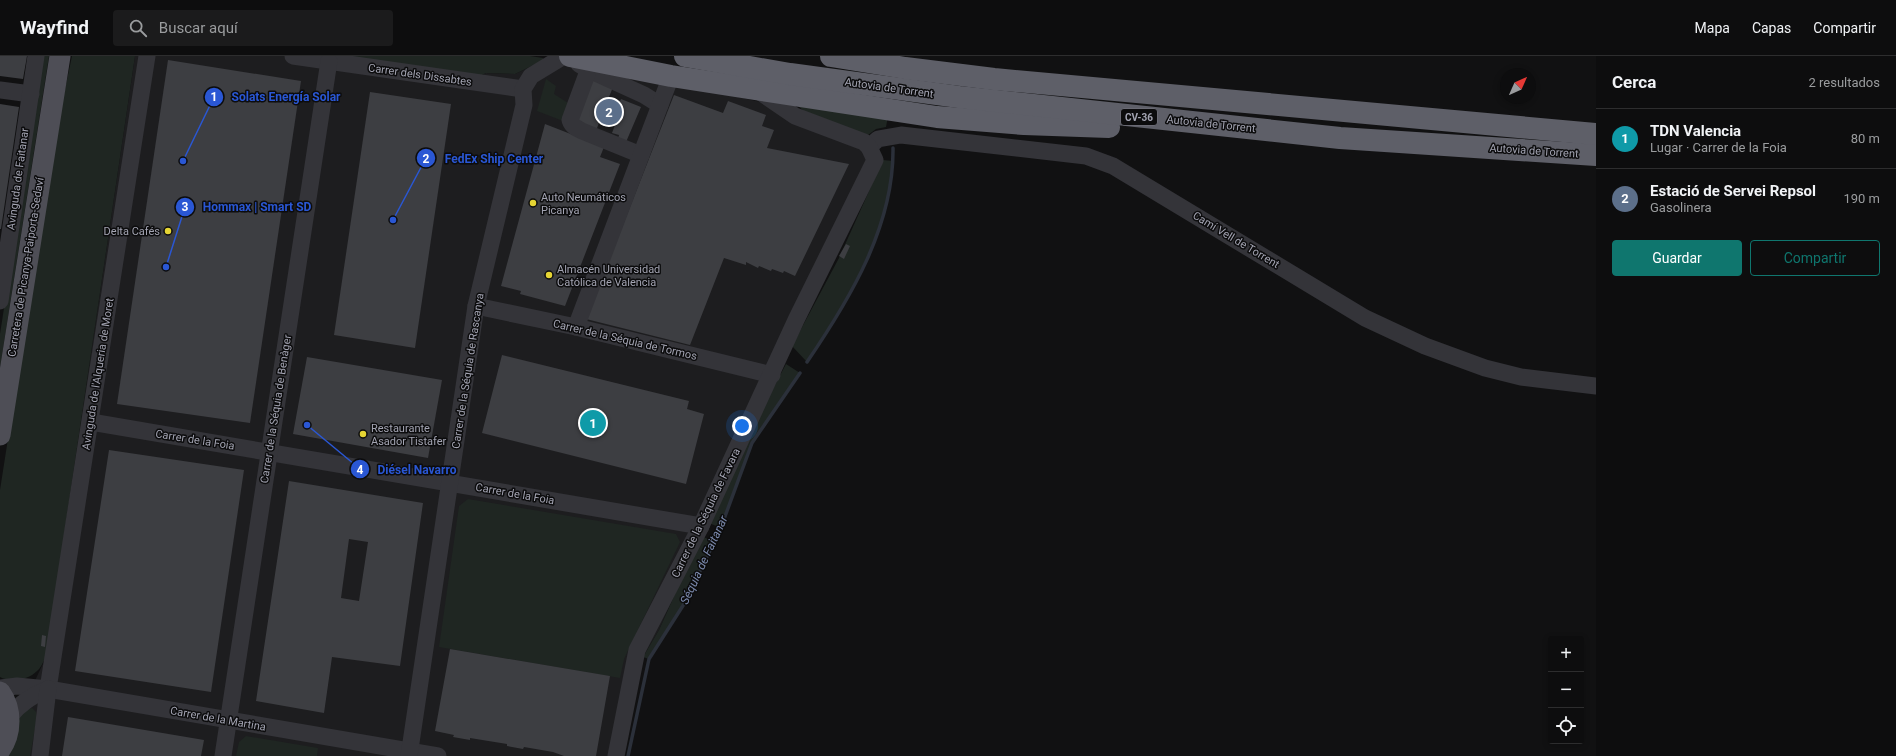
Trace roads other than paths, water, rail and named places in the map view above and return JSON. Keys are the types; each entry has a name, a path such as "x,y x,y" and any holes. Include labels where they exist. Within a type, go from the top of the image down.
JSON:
{"highway":[{"name":"Autovia de Torrent","path":"685,56 790,74 959,97 1340,138 1596,155"},
{"name":"Autovia de Torrent","path":"831,56 905,68 994,79 1596,134"},
{"path":"576,60 937,117 1024,124 1159,128 1340,138"}],"main road":[{"name":"Carretera de Picanya-Paiporta-Sedaví","path":"0,435 60,56"},
{"path":"0,692 8,707 9,717 8,734 0,750"}],"street":[{"name":"Avinguda de Faitanar","path":"0,301 36,56"},
{"name":"Carrer dels Dissabtes","path":"293,56 523,89"},
{"path":"523,89 531,76 564,56"},
{"name":"Avinguda de l'Alqueria de Moret","path":"40,756 48,688 91,422 146,57"},
{"path":"576,60 644,95 660,105"},
{"path":"576,60 587,74 570,120 571,123 574,127 582,131 641,155"},
{"name":"Carrer de la Séquia de Benàger","path":"223,756 330,62"},
{"path":"576,328 671,76"},
{"path":"755,88 795,116 864,142 869,147"},
{"name":"Carrer de la Séquia de Rascanya","path":"409,754 476,306 524,105 523,89"},
{"path":"0,90 31,94"},
{"name":"Camí Vell de Torrent","path":"869,147 878,139 901,135 1086,156 1113,166 1365,318 1425,346 1485,368 1521,377 1596,386"},
{"name":"Carrer de la Séquia de Favara","path":"616,756 637,650 701,526 772,375 796,320 875,160 869,147"},
{"name":"Carrer de la Séquia de Tormos","path":"476,306 576,328 772,375"},
{"name":"Carrer de la Foia","path":"91,422 701,526"},
{"path":"0,688 17,686 48,688"},
{"path":"9,717 17,707 30,697 48,688"},
{"name":"Carrer de la Martina","path":"48,688 409,754 438,756"}],"waterway":[{"name":"Séquia de Faitanar","path":"807,362 839,313 866,261 878,233 886,205 891,177 893,148"},
{"name":"Séquia de Faitanar","path":"628,756 649,659 684,604 720,530 752,443 800,373"}],"place":[{"name":"Estació de Servei Repsol","path":"609,112"},
{"name":"Solats Energía Solar","path":"183,161"},
{"name":"Auto Neumáticos Picanya","path":"533,203"},
{"name":"FedEx Ship Center","path":"393,220"},
{"name":"Delta Cafés","path":"168,231"},
{"name":"Hommax | Smart SD","path":"166,267"},
{"name":"Almacén Universidad Católica de Valencia","path":"549,275"},
{"name":"TDN Valencia","path":"593,423"},
{"name":"Diésel Navarro","path":"307,425"},
{"name":"Restaurante Asador Tistafer","path":"363,434"}]}
